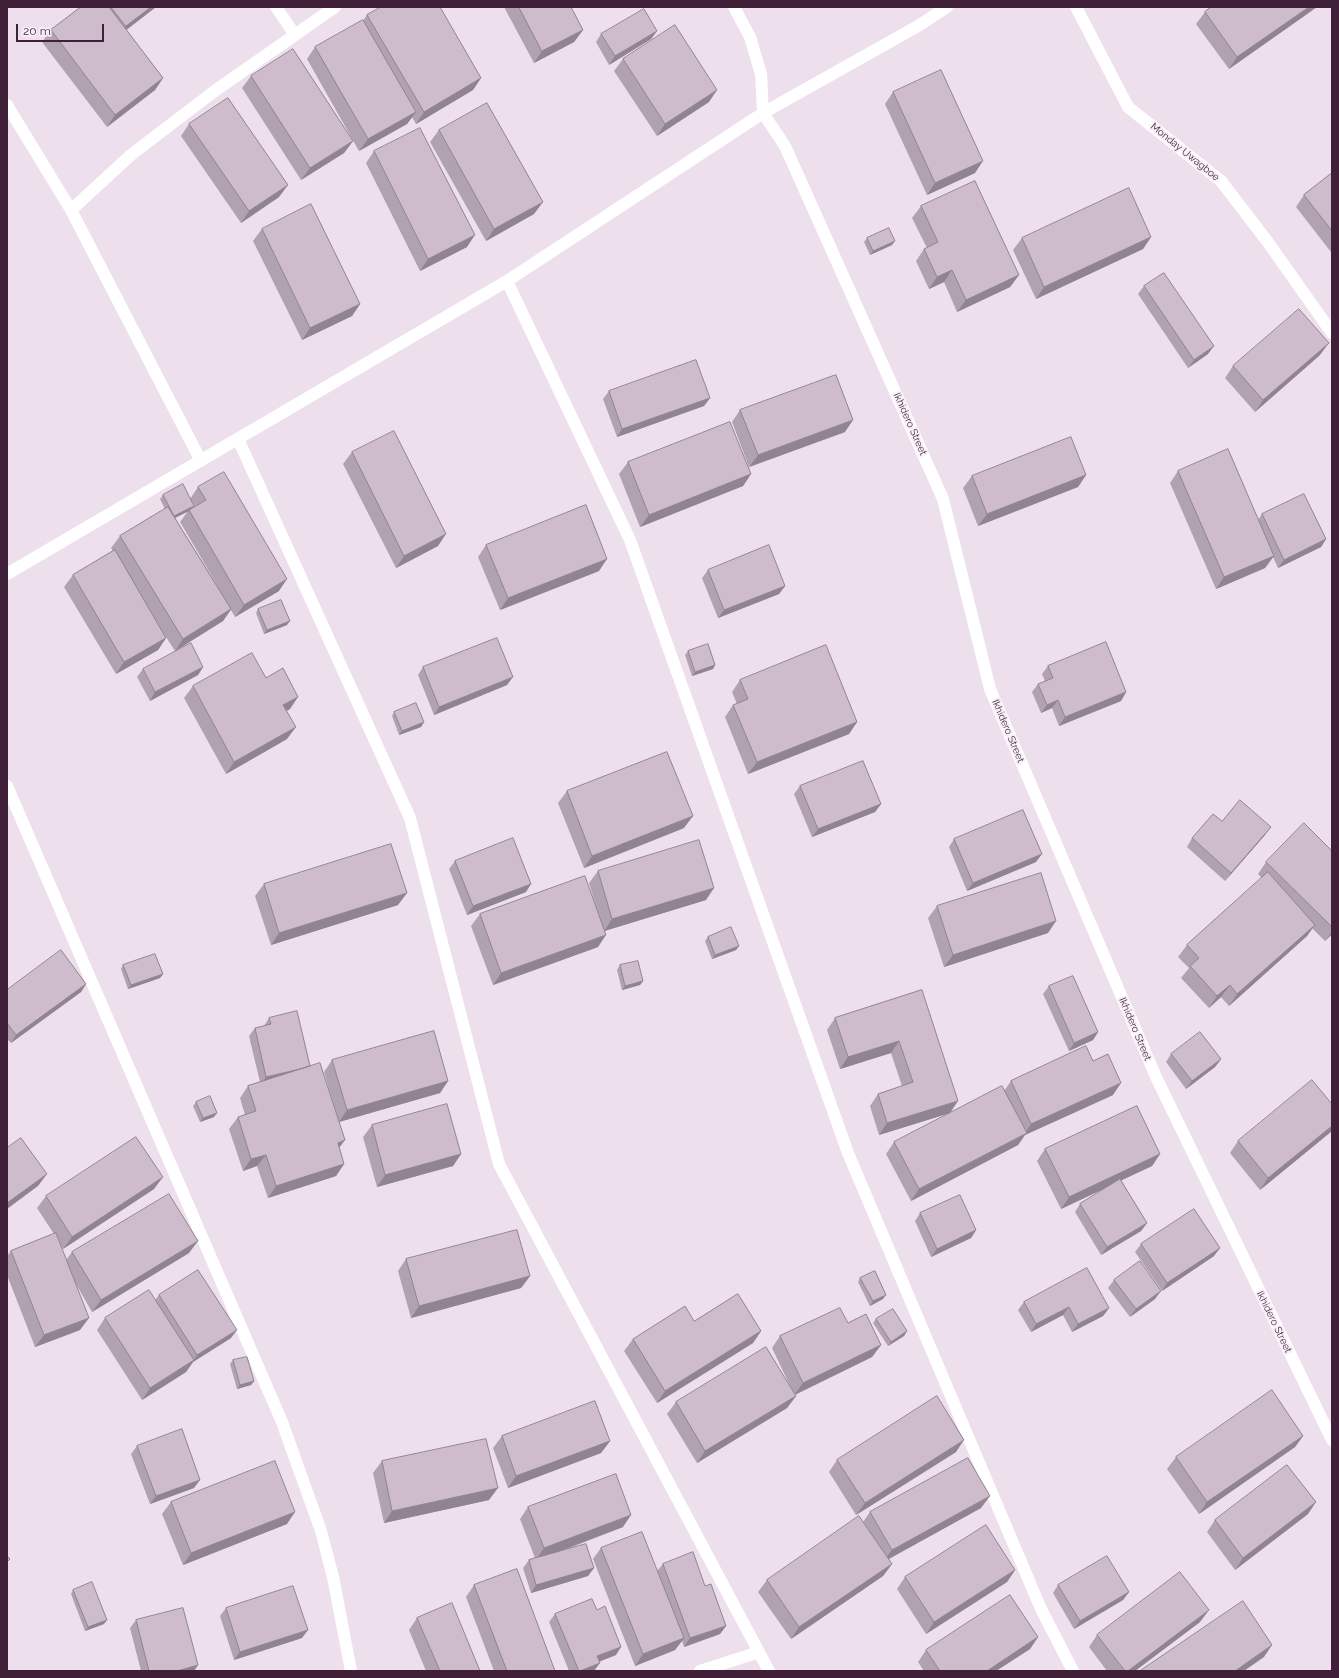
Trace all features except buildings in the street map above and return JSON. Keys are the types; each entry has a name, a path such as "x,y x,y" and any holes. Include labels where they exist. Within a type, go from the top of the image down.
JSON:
{"street":[{"path":"276,7 295,35"},
{"path":"71,210 132,154 216,90 335,7"},
{"path":"734,7 750,37 761,74 763,113"},
{"path":"7,574 507,281 763,113 918,26 947,7"},
{"name":"Monday Uwagboe","path":"1076,7 1128,107 1221,181 1267,241 1332,333"},
{"path":"7,105 71,210 202,461"},
{"name":"Ikhidero Street","path":"763,113 785,146 944,499 990,689 1156,1077 1332,1440"},
{"path":"507,281 630,540 848,1153 1041,1609 1073,1671"},
{"path":"238,439 410,818 499,1164 769,1671"},
{"path":"7,786 282,1422 320,1531 333,1577 351,1671"},
{"path":"700,1671 759,1652"}]}
